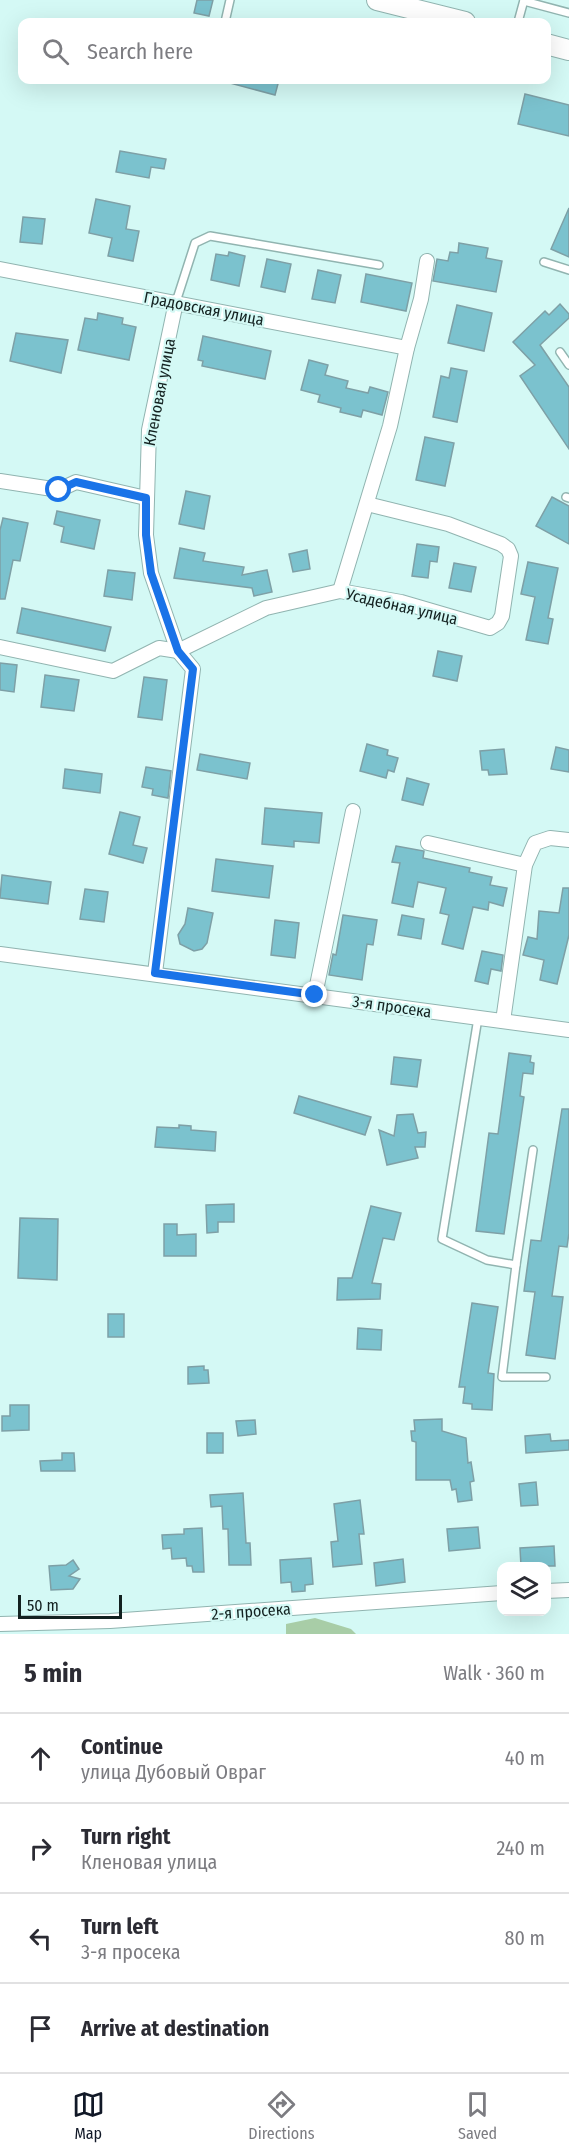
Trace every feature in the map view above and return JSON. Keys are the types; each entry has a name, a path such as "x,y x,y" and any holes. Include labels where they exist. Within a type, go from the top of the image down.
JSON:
{"street":[{"path":"377,0 449,18"},
{"path":"551,45 569,50"},
{"path":"340,591 390,426 407,348 421,299 427,261"},
{"name":"Градовская улица","path":"0,269 407,348"},
{"name":"Кленовая улица","path":"155,973 193,669 178,651 151,573 146,535 149,430 176,302"},
{"path":"0,481 59,490 76,482 146,498"},
{"name":"Усадебная улица","path":"0,647 113,671 159,648 178,651 266,608 340,591 401,602 490,628 498,624 502,616 511,556 508,549 501,544 448,524 367,504"},
{"path":"315,995 354,811"},
{"path":"503,1021 525,865 535,843 550,838 569,840"},
{"path":"428,843 525,865"},
{"name":"3-я просека","path":"0,954 569,1030"},
{"path":"551,1591 569,1590"},
{"name":"2-я просека","path":"0,1624 110,1621 497,1593"}],"lane":[{"path":"226,18 230,0"},
{"path":"519,18 524,1 569,13"},
{"path":"176,302 195,243 210,236 379,265"},
{"path":"544,262 569,270"},
{"path":"560,352 569,365"},
{"path":"478,1018 442,1239 487,1260 516,1265"},
{"path":"533,1150 502,1377 546,1377"}],"green space":[{"path":"315,1618 351,1629 356,1634 286,1634 286,1624"}],"building":[{"path":"197,0 213,0 209,16 194,13"},
{"path":"234,84 278,84 275,95"},
{"path":"525,94 569,105 569,136 518,124"},
{"path":"120,151 166,159 164,169 151,167 149,178 116,172"},
{"path":"96,199 130,206 126,229 139,231 133,261 108,256 112,238 89,233"},
{"path":"569,208 569,257 551,249"},
{"path":"23,217 45,219 42,244 20,242"},
{"path":"459,243 488,248 486,258 502,261 496,292 433,281 437,259 448,261 450,252 458,253"},
{"path":"229,252 245,256 239,286 211,280 216,254 228,256"},
{"path":"267,259 291,264 285,292 261,287"},
{"path":"318,270 341,275 335,303 312,299"},
{"path":"366,274 412,283 406,311 361,302"},
{"path":"560,304 569,314 569,318 540,345 569,387 569,449 520,376 535,365 513,342 545,311 549,315"},
{"path":"457,305 492,313 484,351 448,343"},
{"path":"98,313 123,318 122,324 136,327 129,360 78,350 85,318 97,320"},
{"path":"16,333 68,340 61,373 10,361"},
{"path":"203,336 271,351 265,379 202,366 203,361 198,360"},
{"path":"309,360 328,365 325,375 348,381 346,388 368,393 370,387 388,392 382,415 363,410 361,417 340,412 341,408 318,402 320,395 301,390"},
{"path":"451,368 467,371 457,422 433,417 441,376 449,378"},
{"path":"425,437 454,443 445,486 416,480"},
{"path":"186,491 210,496 204,529 179,524"},
{"path":"552,497 569,506 569,544 536,526"},
{"path":"57,511 100,520 94,549 61,542 64,527 54,524"},
{"path":"3,518 28,523 20,561 13,560 5,599 0,599 0,530"},
{"path":"417,544 439,547 437,562 430,561 428,578 412,576"},
{"path":"180,548 205,553 203,561 244,567 242,575 267,570 272,592 254,596 252,588 174,578"},
{"path":"307,550 310,569 293,572 289,554"},
{"path":"528,562 558,568 548,618 553,619 548,644 526,640 535,597 521,594"},
{"path":"454,563 476,567 471,592 449,588"},
{"path":"108,570 135,573 132,600 104,596"},
{"path":"22,608 111,627 105,651 17,633"},
{"path":"438,651 462,656 457,681 433,676"},
{"path":"0,663 17,665 14,692 0,690"},
{"path":"45,675 79,680 74,711 41,707"},
{"path":"144,677 167,680 162,720 138,717"},
{"path":"367,744 388,750 387,755 398,758 394,772 388,770 386,778 360,771"},
{"path":"556,747 569,750 569,772 551,769"},
{"path":"504,749 507,774 489,775 488,770 482,770 480,751"},
{"path":"200,754 250,763 247,779 197,770"},
{"path":"146,767 171,771 168,798 152,795 153,789 142,787"},
{"path":"65,769 102,774 100,793 63,788"},
{"path":"407,778 429,784 423,805 402,800"},
{"path":"265,808 322,813 319,843 294,841 294,847 262,844"},
{"path":"120,812 140,817 133,845 147,848 143,863 109,854"},
{"path":"396,846 424,851 423,858 470,868 469,872 492,877 490,885 507,888 503,906 489,902 488,910 473,907 463,949 442,944 449,915 440,913 446,888 418,882 413,907 392,903 400,863 392,862"},
{"path":"216,859 273,866 269,898 212,891"},
{"path":"2,875 51,882 48,904 0,898"},
{"path":"563,888 569,888 569,935 557,984 540,980 544,960 523,955 528,937 537,939 539,911 559,913"},
{"path":"85,889 108,892 104,922 80,919"},
{"path":"188,908 213,913 207,943 202,949 194,951 180,944 178,935 185,924"},
{"path":"343,915 377,920 373,945 367,944 362,980 329,975 333,954 336,955"},
{"path":"402,915 424,919 421,939 398,935"},
{"path":"275,920 299,923 295,958 271,955"},
{"path":"482,951 503,955 501,971 491,969 488,984 475,981"},
{"path":"509,1053 531,1056 530,1062 534,1063 533,1074 523,1073 520,1096 524,1097 504,1234 476,1231 489,1133 498,1134"},
{"path":"394,1057 421,1060 417,1087 391,1084"},
{"path":"299,1096 371,1117 365,1135 294,1113"},
{"path":"562,1109 569,1109 569,1233 567,1247 559,1246 552,1296 563,1297 555,1359 526,1355 535,1292 524,1291 531,1240 541,1241"},
{"path":"413,1114 418,1133 426,1132 425,1147 415,1147 418,1158 387,1165 379,1130 394,1136 397,1115"},
{"path":"179,1125 191,1126 191,1130 216,1132 215,1151 155,1147 157,1127 179,1128"},
{"path":"234,1204 234,1222 218,1222 218,1232 207,1233 206,1205"},
{"path":"371,1206 401,1213 394,1240 383,1238 372,1283 381,1284 380,1299 337,1300 338,1278 352,1278"},
{"path":"20,1218 58,1219 57,1280 18,1278"},
{"path":"164,1224 177,1224 177,1235 196,1234 196,1256 164,1256"},
{"path":"472,1303 498,1307 488,1373 494,1374 492,1410 472,1409 472,1404 463,1403 465,1387 459,1387"},
{"path":"108,1314 124,1314 124,1337 108,1337"},
{"path":"358,1328 382,1330 381,1350 357,1349"},
{"path":"204,1366 204,1370 208,1370 209,1383 188,1384 188,1367"},
{"path":"10,1405 29,1405 29,1430 2,1431 2,1416 10,1416"},
{"path":"442,1419 442,1431 466,1438 468,1463 471,1462 474,1481 470,1482 472,1500 458,1502 456,1489 452,1490 450,1480 416,1480 416,1442 412,1441 411,1431 415,1431 414,1420"},
{"path":"255,1420 256,1434 238,1436 236,1421"},
{"path":"207,1433 223,1433 223,1453 207,1453"},
{"path":"550,1434 551,1441 569,1440 569,1450 526,1453 525,1436"},
{"path":"62,1453 74,1453 75,1471 41,1471 40,1461 62,1460"},
{"path":"536,1482 538,1505 521,1506 519,1484"},
{"path":"243,1493 246,1543 250,1543 251,1565 229,1565 228,1529 223,1529 222,1506 211,1507 210,1495"},
{"path":"360,1500 364,1534 359,1534 362,1564 333,1567 331,1542 338,1541 334,1504"},
{"path":"478,1527 480,1548 449,1551 447,1529"},
{"path":"202,1528 204,1572 193,1572 192,1566 187,1566 186,1558 172,1559 171,1548 163,1549 162,1535 184,1534 184,1529"},
{"path":"554,1546 555,1566 551,1566 551,1562 521,1562 520,1548"},
{"path":"311,1558 313,1584 305,1585 305,1591 292,1592 291,1582 281,1583 280,1560"},
{"path":"403,1559 405,1582 376,1586 374,1563"},
{"path":"73,1560 79,1569 69,1576 80,1579 73,1589 51,1590 49,1566 66,1565"}],"route":[{"path":"59,490 76,482 146,498 146,535 151,573 178,651 193,669 155,973 315,995"}]}
